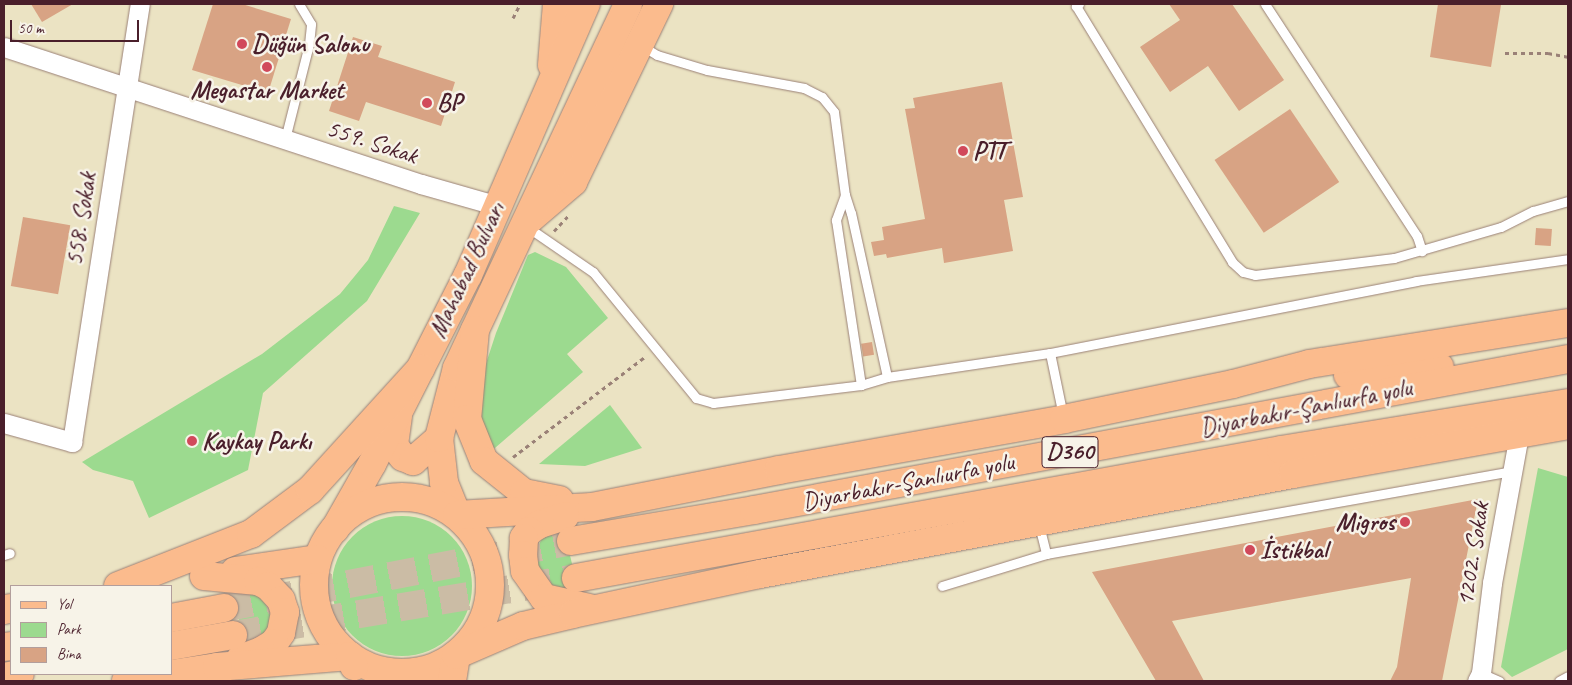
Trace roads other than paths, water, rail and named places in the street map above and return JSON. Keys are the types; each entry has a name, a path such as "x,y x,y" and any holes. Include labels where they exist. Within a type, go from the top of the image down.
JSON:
{"main road":[{"path":"550,87 557,4"},
{"name":"Mahabad Bulvarı","path":"335,529 398,412 468,275 586,4"},
{"name":"Mahabad Bulvarı","path":"457,515 444,482 439,438 458,368 628,4"},
{"path":"524,225 573,182 659,4"},
{"path":"595,610 544,598 525,571 523,555 524,538 529,531 540,524 592,507 779,470 1064,418 1233,384 1309,364 1568,323"},
{"path":"475,330 467,419 484,461 524,493 592,507"},
{"path":"1233,384 1568,358"},
{"name":"Diyarbakır-Şanlıurfa yolu","path":"571,541 754,510 1568,358"},
{"path":"121,585 251,534 310,490 420,369"},
{"name":"Diyarbakır-Şanlıurfa yolu","path":"576,578 1281,450 1519,423 1568,403"},
{"path":"398,412 394,446 403,458 414,461 439,438"},
{"path":"172,674 217,667 376,669 403,673 431,668 454,668 523,626 760,574 1293,474 1519,423 1568,425"},
{"path":"355,669 322,623 315,602 314,581 317,559 330,534 350,513 375,500 404,496 432,502 457,515 475,534 487,559 491,585 487,612 475,636 454,668"},
{"path":"457,515 592,507"},
{"path":"148,585 317,559"},
{"path":"204,576 258,582 268,586 280,600 285,612 281,633 274,643 261,651 217,667"},
{"path":"172,618 224,608"},
{"path":"172,646 233,635"},
{"path":"126,681 165,675"}],"street":[{"name":"558. Sokak","path":"4,423 72,442 140,4"},
{"name":"559. Sokak","path":"4,47 421,184 498,206"},
{"name":"1202. Sokak","path":"1479,677 1492,583 1519,423"}],"lane":[{"path":"285,139 309,44 311,24 299,4"},
{"path":"1079,4 1076,6 1232,262 1243,272 1254,275 1394,258 1501,227 1532,211 1568,201"},
{"path":"1265,4 1416,236 1422,251"},
{"path":"639,45 657,55 708,70 804,88 822,97 834,112 844,195 851,212 887,377"},
{"path":"844,195 836,220 861,385"},
{"path":"524,225 594,272 696,398 713,403 861,385 887,377 1050,354 1416,281 1568,259"},
{"path":"1050,354 1064,418"},
{"path":"942,586 1046,554 1512,471"},
{"path":"1038,522 1046,554"},
{"path":"1559,681 1568,676"},
{"path":"1479,677 1499,681"}],"tunnel":[{"path":"224,608 571,541"},
{"path":"233,635 576,578"}],"place":[{"name":"Düğün Salonu","path":"242,44"},
{"name":"Megastar Market","path":"267,67"},
{"name":"BP","path":"427,103"},
{"name":"PTT","path":"963,151"},
{"name":"Kaykay Parkı","path":"192,441"},
{"name":"Migros","path":"1405,522"},
{"name":"İstikbal","path":"1250,550"}]}
